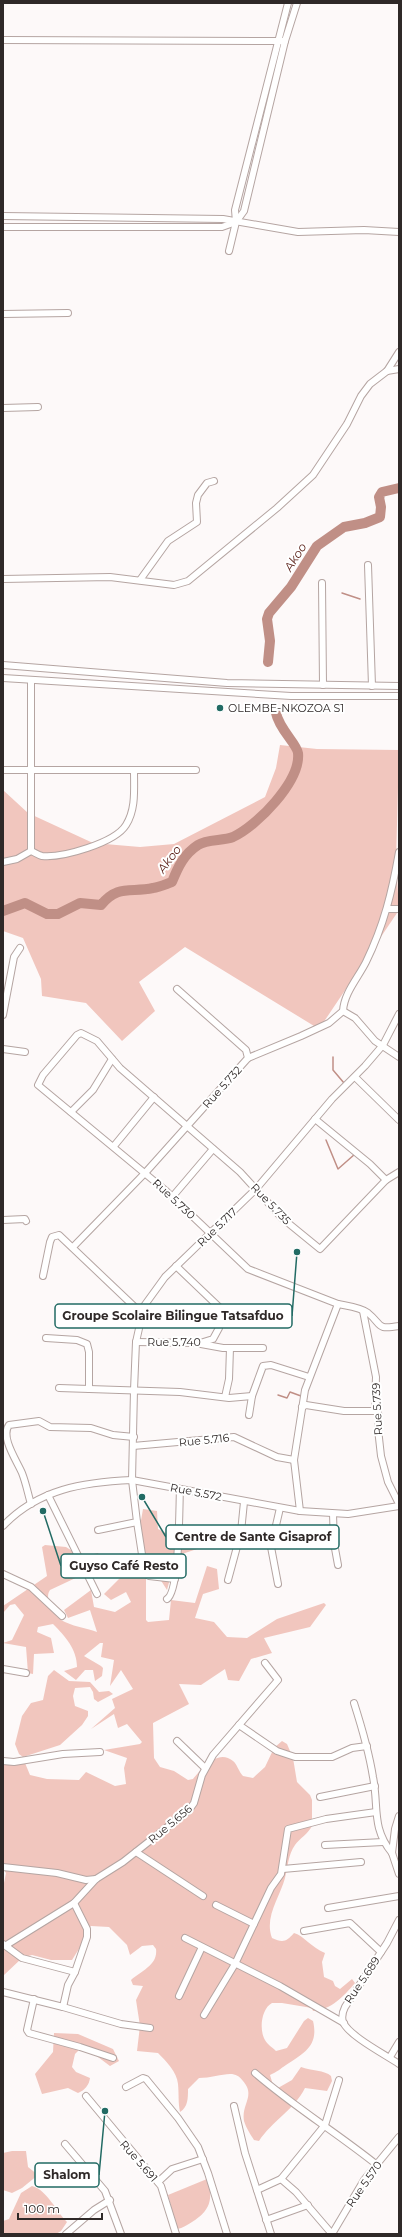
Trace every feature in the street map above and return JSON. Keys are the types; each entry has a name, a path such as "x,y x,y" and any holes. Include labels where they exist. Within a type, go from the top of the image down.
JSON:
{"street":[{"path":"229,251 236,222 235,210 288,3"},
{"path":"3,227 222,227 236,222 244,211 285,41 297,3"},
{"path":"3,40 285,41"},
{"path":"3,216 222,219 298,232 364,230 399,232"},
{"path":"3,314 68,313"},
{"path":"3,579 96,577 140,580 174,585 188,582 277,508 313,475 347,424 361,396 370,384 387,371 399,352"},
{"path":"387,371 399,369"},
{"path":"3,408 38,407"},
{"path":"140,580 168,541 197,522 196,509 198,495 207,483 214,481"},
{"path":"368,565 372,686"},
{"path":"322,583 323,685"},
{"path":"3,665 227,683 399,686"},
{"path":"3,678 291,696 399,696"},
{"path":"31,680 31,850"},
{"path":"3,770 196,770"},
{"path":"31,850 40,856 59,854 112,838 126,826 133,809 134,771"},
{"path":"3,862 17,859 31,850"},
{"path":"248,1058 308,1033 333,1020 343,1011 344,1001 366,962 388,909 399,852"},
{"path":"388,909 399,909"},
{"path":"3,1015 5,998 14,957 20,948"},
{"name":"Rue 5.732","path":"73,1247 145,1172 248,1058 248,1053 237,1042 177,989"},
{"path":"343,1011 355,1018 375,1041 384,1045 399,1057"},
{"name":"Rue 5.717","path":"175,1579 149,1576 145,1574 137,1522 132,1480 134,1390 136,1342 142,1314 153,1292 176,1266 211,1234 256,1189 315,1118 384,1045 399,1014"},
{"name":"Rue 5.735","path":"81,1033 97,1041 112,1059 256,1189 282,1218 320,1249 386,1180"},
{"name":"Rue 5.730","path":"81,1033 72,1041 43,1075 38,1085 173,1196 248,1269 257,1274 291,1284 338,1304 363,1311"},
{"path":"3,1049 25,1052"},
{"path":"71,1112 93,1090 112,1059"},
{"path":"355,1077 399,1120"},
{"path":"114,1146 154,1097"},
{"path":"315,1118 370,1164 386,1180 399,1172"},
{"path":"173,1196 213,1149"},
{"path":"3,1220 24,1219 26,1221"},
{"path":"43,1276 52,1237 58,1235 73,1247 142,1314"},
{"name":"Rue 5.740","path":"136,1342 200,1343 214,1339 219,1328 219,1307 176,1266"},
{"path":"300,1511 294,1460 302,1407 309,1377 338,1304"},
{"path":"363,1311 367,1313 378,1325 384,1328 398,1326 399,1334"},
{"name":"Rue 5.739","path":"363,1311 376,1377 376,1411 379,1416 378,1429 381,1456 388,1482 399,1505"},
{"path":"46,1338 77,1340 87,1344 89,1352 89,1388"},
{"path":"200,1343 230,1348 263,1348"},
{"path":"225,1397 229,1379 230,1348"},
{"path":"249,1415 252,1396 260,1372 266,1365 309,1377"},
{"path":"59,1388 180,1392 225,1397 252,1396"},
{"path":"302,1407 306,1405 344,1411 376,1411"},
{"path":"31,1504 22,1474 9,1450 6,1430 9,1425 39,1421 50,1427 91,1428 113,1435 134,1437"},
{"name":"Rue 5.716","path":"133,1446 234,1437 277,1457 294,1460"},
{"name":"Rue 5.572","path":"3,1526 15,1513 48,1495 64,1488 89,1482 132,1480 244,1502 300,1511 333,1514 348,1514 399,1505"},
{"path":"167,1599 172,1593 178,1557 180,1489"},
{"path":"48,1495 97,1594"},
{"path":"228,1580 241,1532 244,1502"},
{"path":"278,1584 271,1547 280,1508"},
{"path":"333,1514 334,1543 338,1565"},
{"path":"98,1530 137,1522"},
{"path":"3,1574 31,1587 62,1616"},
{"name":"Rue 5.656","path":"6,1946 74,1904 96,1879 136,1852 194,1803 205,1768 213,1754 278,1680 265,1663"},
{"path":"3,1669 26,1673"},
{"path":"354,1703 367,1746 375,1786 376,1812 383,1842 392,1853 399,1874"},
{"path":"239,1725 277,1751 295,1757 332,1757 352,1748 367,1746"},
{"path":"178,1741 205,1768"},
{"path":"3,1762 14,1762 63,1754 100,1752"},
{"path":"320,1797 375,1786"},
{"path":"204,2016 235,1964 283,1869 286,1833 291,1827 376,1812"},
{"path":"392,1853 395,1829 399,1816"},
{"path":"326,1845 383,1842"},
{"path":"136,1852 203,1896"},
{"path":"283,1869 362,1862"},
{"path":"3,1867 57,1874 86,1880 96,1879"},
{"path":"328,1908 399,1896"},
{"path":"63,2007 68,1985 75,1972 87,1937 87,1929 74,1904"},
{"path":"216,1905 254,1924"},
{"name":"Rue 5.689","path":"344,2024 342,2012 345,2006 381,1952 399,1920"},
{"path":"304,1931 350,1923 381,1952"},
{"path":"185,1938 280,1986 344,2024 354,2033 399,2064"},
{"path":"6,1946 12,1953 22,1958 75,1972"},
{"path":"179,1996 202,1947"},
{"path":"3,1992 34,1999 121,2024 150,2028"},
{"path":"34,1999 27,2030 29,2033 113,2058"},
{"path":"390,2057 399,2042"},
{"path":"255,2073 282,2096 377,2165"},
{"path":"126,2087 143,2078 146,2079 178,2118 203,2159 226,2234"},
{"path":"257,2190 282,2179 325,2126 339,2080"},
{"name":"Rue 5.691","path":"86,2096 164,2191 176,2234"},
{"path":"234,2106 251,2173 271,2234"},
{"name":"Rue 5.570","path":"332,2234 364,2180 399,2137"},
{"path":"65,2144 88,2170 110,2200 121,2234"},
{"path":"158,2182 172,2169 203,2159"},
{"path":"282,2179 332,2234"},
{"path":"66,2234 94,2210 110,2200"},
{"path":"266,2220 308,2206"}],"shaded area":[{"path":"280,745 317,749 399,750 396,861 399,910 319,1029 185,947 139,982 155,1011 122,1041 86,1003 42,996 41,979 23,938 3,931 3,790 28,813 93,843 140,847 174,844 265,797 276,768"},
{"path":"143,1509 157,1511 158,1529 197,1549 176,1556 167,1590 160,1579 146,1579 146,1620 148,1622 169,1620 171,1600 195,1603 207,1566 217,1569 219,1589 203,1594 195,1618 214,1622 227,1637 247,1638 277,1619 324,1603 326,1605 310,1627 264,1638 272,1653 251,1659 239,1681 228,1680 225,1669 201,1685 179,1684 189,1704 153,1723 154,1758 160,1767 174,1771 188,1780 193,1779 210,1761 222,1757 233,1761 243,1776 253,1778 265,1767 274,1748 282,1741 287,1744 293,1758 297,1782 310,1795 312,1800 312,1826 295,1845 291,1853 283,1885 271,1915 270,1930 272,1938 279,1941 286,1940 294,1933 297,1934 325,1953 322,1962 324,1977 333,1981 335,1986 340,1989 352,1979 355,1983 337,2002 320,2010 313,2011 312,2008 282,2003 272,2003 265,2010 262,2020 263,2036 267,2043 276,2051 287,2048 304,2021 308,2018 313,2021 314,2030 312,2043 308,2048 299,2057 270,2075 273,2085 278,2088 292,2080 301,2067 328,2074 331,2076 332,2081 327,2091 305,2088 295,2103 270,2127 259,2141 254,2140 244,2121 244,2110 248,2091 247,2086 239,2077 234,2074 230,2074 199,2078 188,2089 188,2099 185,2108 180,2112 178,2084 176,2075 171,2067 158,2053 137,2051 140,2026 136,2000 143,1986 133,1985 131,1980 152,1963 156,1955 156,1949 153,1945 142,1946 130,1955 127,1945 109,1927 91,1926 84,1933 82,1944 72,1960 51,1960 32,1955 22,1958 3,1976 3,1888 6,1873 3,1869 3,1765 25,1763 30,1775 47,1779 79,1780 86,1772 115,1786 126,1784 124,1768 127,1758 104,1750 140,1744 142,1742 127,1724 118,1728 114,1714 91,1729 115,1708 112,1699 133,1689 121,1670 110,1686 114,1660 101,1657 103,1643 100,1643 84,1656 103,1668 102,1676 95,1681 93,1670 85,1670 76,1680 64,1671 77,1667 75,1654 70,1643 53,1624 38,1627 37,1632 51,1638 54,1653 34,1654 33,1674 28,1673 26,1647 3,1643 12,1640 24,1615 15,1604 10,1605 3,1613 3,1606 47,1576 42,1547 45,1545 66,1547 82,1557 98,1553 101,1560 99,1567 50,1590 48,1593 50,1606 58,1618 65,1622 97,1632 90,1610 68,1618 64,1610 91,1590 94,1607 115,1612 131,1602 126,1592 111,1600 104,1594 123,1575 144,1572 139,1532"},
{"path":"54,1670 69,1681 90,1682 99,1692 109,1691 113,1694 98,1702 94,1699 93,1692 90,1687 75,1688 73,1696 75,1706 88,1711 88,1716 82,1725 60,1745 23,1757 19,1754 15,1744 22,1716 31,1703 43,1700 48,1676"},
{"path":"54,2033 78,2034 113,2049 119,2061 110,2066 94,2054 79,2050 75,2054 72,2067 76,2072 90,2078 86,2087 78,2093 68,2088 42,2094 35,2074 53,2052"},
{"path":"12,2151 26,2151 28,2167 38,2175 22,2188 12,2193 3,2190 3,2153"},
{"path":"207,2179 210,2198 207,2209 192,2222 177,2229 168,2195"},
{"path":"32,2186 47,2196 67,2222 61,2231 56,2234 3,2234 3,2221 9,2219 21,2193"}],"waterway":[{"name":"Akoo","path":"268,662 270,641 267,619 269,613 291,587 317,546 344,527 365,523 380,517 381,507 379,497 382,492 399,488"},
{"path":"342,593 360,599"},
{"name":"Akoo","path":"3,911 25,903 47,914 58,914 80,903 101,905 113,894 125,890 156,888 172,882 182,861 189,852 198,845 233,837 243,831 254,823 276,801 285,789 297,764 297,749 281,725 276,713"},
{"path":"333,1057 333,1070 344,1083"},
{"path":"326,1140 338,1169 355,1154"},
{"path":"278,1395 287,1398 290,1392 301,1396"}],"place":[{"name":"OLEMBE-NKOZOA S1","path":"220,708"},
{"name":"Groupe Scolaire Bilingue Tatsafduo","path":"297,1252"},
{"name":"Centre de Sante Gisaprof","path":"142,1497"},
{"name":"Guyso Café Resto","path":"43,1511"},
{"name":"Shalom","path":"105,2111"}]}
